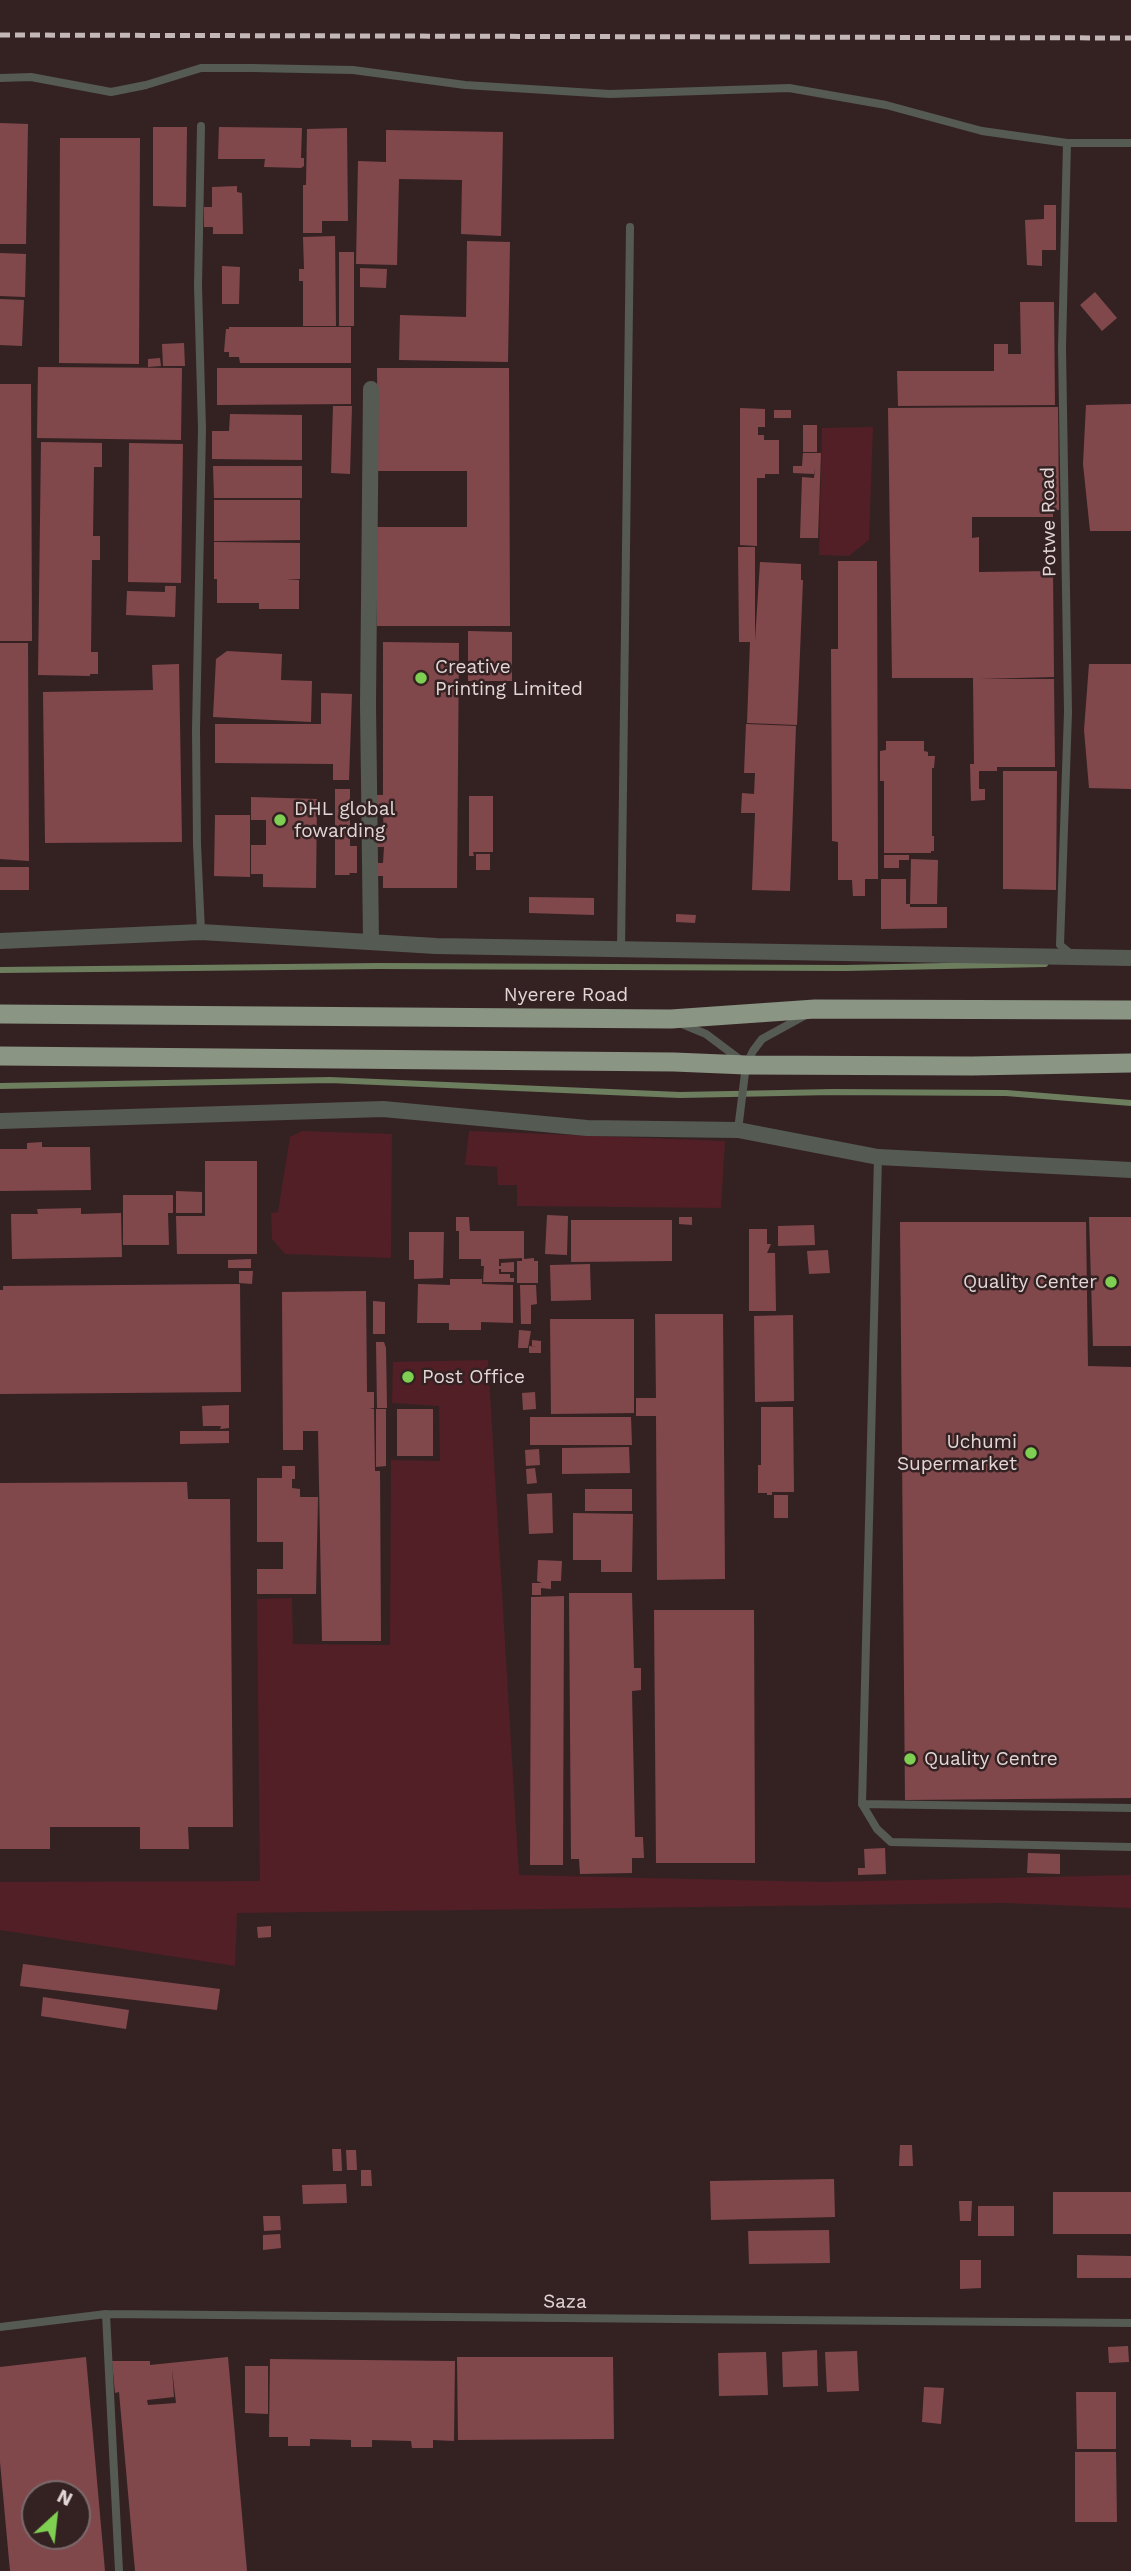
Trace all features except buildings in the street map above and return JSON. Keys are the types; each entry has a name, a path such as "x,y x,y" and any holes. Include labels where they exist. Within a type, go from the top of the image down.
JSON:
{"highway":[{"name":"Nyerere Road","path":"0,1014 671,1019 815,1009 1131,1010"},
{"path":"0,1056 674,1062 746,1065 972,1066 1131,1063"}],"street":[{"path":"371,942 368,690 372,388"},
{"path":"0,941 201,932 436,946 1131,958"},
{"path":"0,1121 383,1109 587,1128 738,1130 878,1157 1131,1170"}],"lane":[{"path":"0,78 31,77 111,92 146,85 201,68 252,68 353,70 465,85 610,94 789,88 886,105 982,131 1067,143 1131,143"},
{"path":"201,126 198,286 202,429 196,730 201,932"},
{"name":"Potwe Road","path":"1067,143 1062,348 1068,712 1060,944 1076,958"},
{"path":"621,949 631,227"},
{"path":"738,1130 746,1065 762,1039 815,1009"},
{"path":"671,1019 706,1034 746,1065"},
{"path":"878,1157 862,1804 877,1829 891,1842 1131,1847"},
{"path":"862,1804 1131,1808"},
{"path":"106,2314 119,2571"},
{"name":"Saza","path":"0,2327 106,2314 1131,2323"}],"shaded area":[{"path":"873,427 869,540 849,556 819,555 822,428"},
{"path":"302,1131 392,1134 391,1258 285,1254 272,1239 271,1213 278,1212 290,1137"},
{"path":"469,1131 725,1141 721,1208 517,1206 517,1185 498,1185 497,1167 465,1165"},
{"path":"488,1360 519,1875 822,1882 1131,1875 1131,1908 1003,1903 237,1913 235,1966 0,1930 0,1882 260,1881 257,1599 292,1598 293,1644 390,1645 391,1460 440,1461 439,1406 392,1403 393,1362"}],"waterway":[{"path":"0,970 379,966 845,968 1045,964"},
{"path":"0,1086 330,1080 680,1095 1006,1093 1131,1103"}],"railway":[{"path":"0,35 1131,38"}],"place":[{"name":"Creative Printing Limited","path":"421,678"},
{"name":"DHL global fowarding","path":"280,820"},
{"name":"Quality Center","path":"1111,1282"},
{"name":"Post Office","path":"408,1377"},
{"name":"Uchumi Supermarket","path":"1031,1453"},
{"name":"Quality Centre","path":"910,1759"}]}
